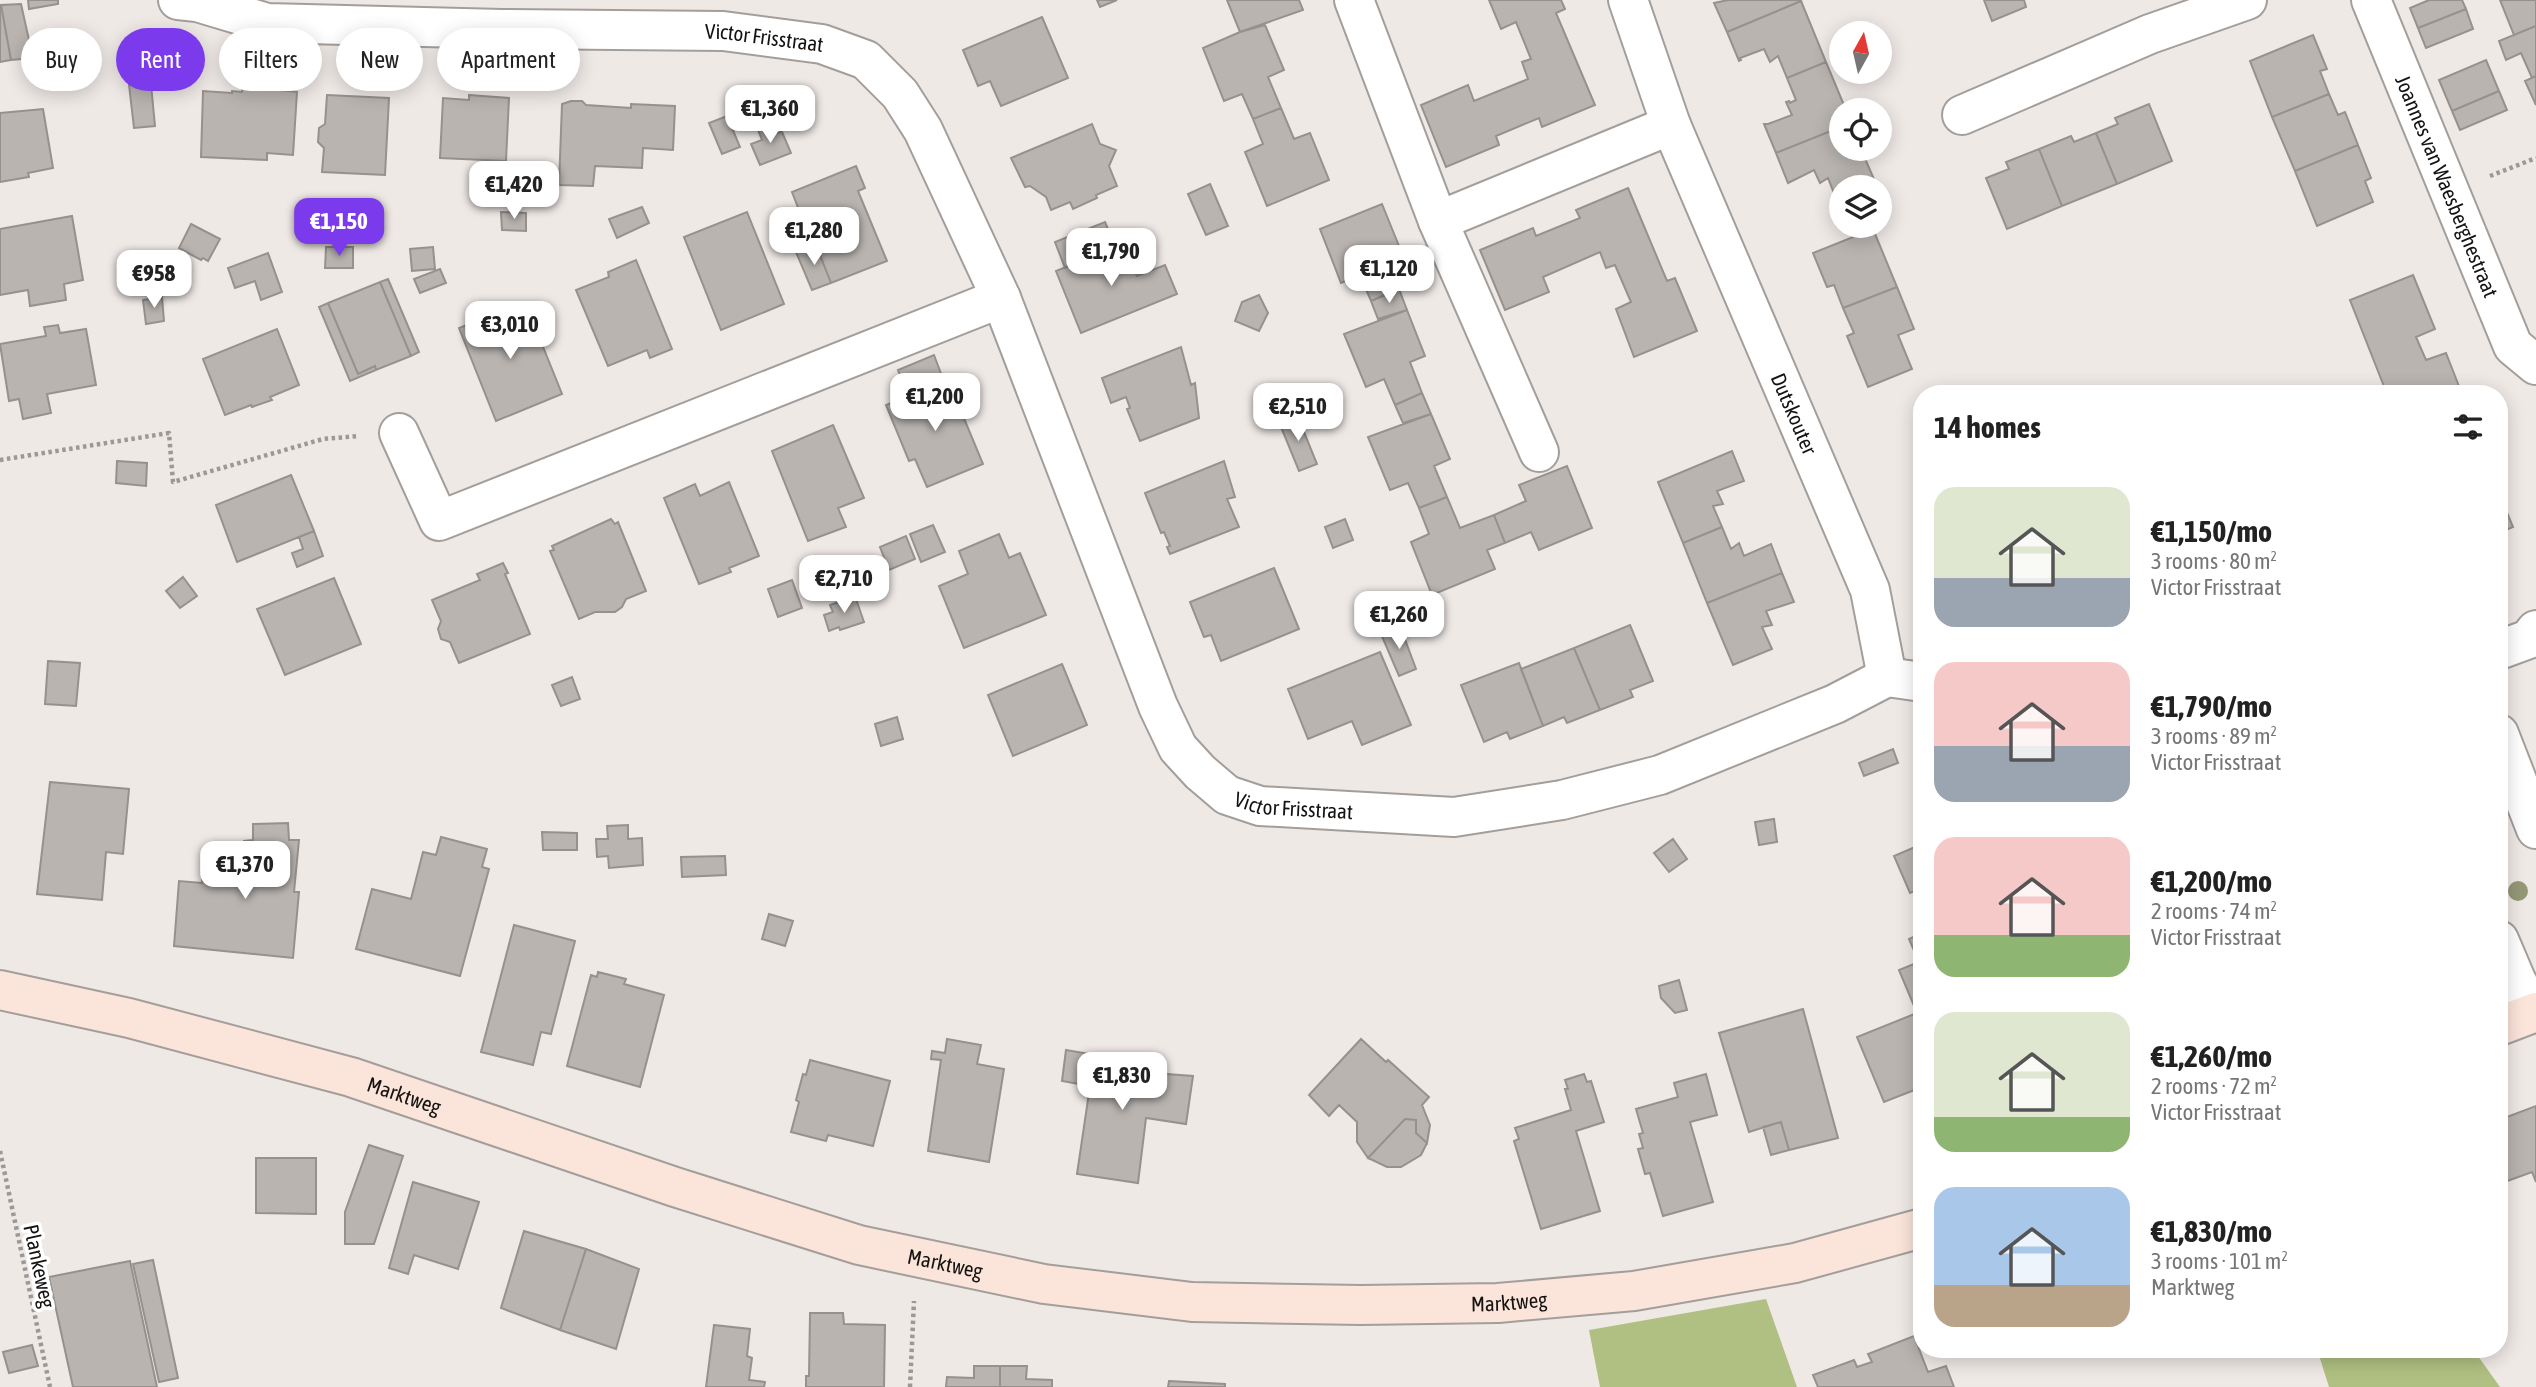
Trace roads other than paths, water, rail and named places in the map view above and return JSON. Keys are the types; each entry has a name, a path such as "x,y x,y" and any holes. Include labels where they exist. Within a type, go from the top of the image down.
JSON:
{"street":[{"name":"Victor Frisstraat","path":"178,0 197,2 267,23 723,31 822,44 866,60 900,94 923,130 1001,298 1158,706 1178,748 1227,795 1260,806 1454,817 1562,800 1660,775 1904,679"},
{"path":"1354,0 1438,221 1539,452"},
{"name":"Dutskouter","path":"1629,0 1671,125 1870,590 1904,679"},
{"path":"1962,115 2150,34 2247,0"},
{"name":"Joannes van Waesberghestraat","path":"2371,0 2513,346 2536,365"},
{"path":"1438,221 1671,125"},
{"path":"399,433 439,521 1001,298"},
{"path":"2508,647 2529,639 2536,630"},
{"path":"2508,757 2536,829"},
{"path":"2508,961 2535,1013 2508,1023"},
{"name":"Marktweg","path":"0,990 129,1018 351,1077 701,1195 859,1245 1044,1284 1192,1302 1361,1305 1498,1303 1634,1291 1782,1266 1913,1230"}]}
